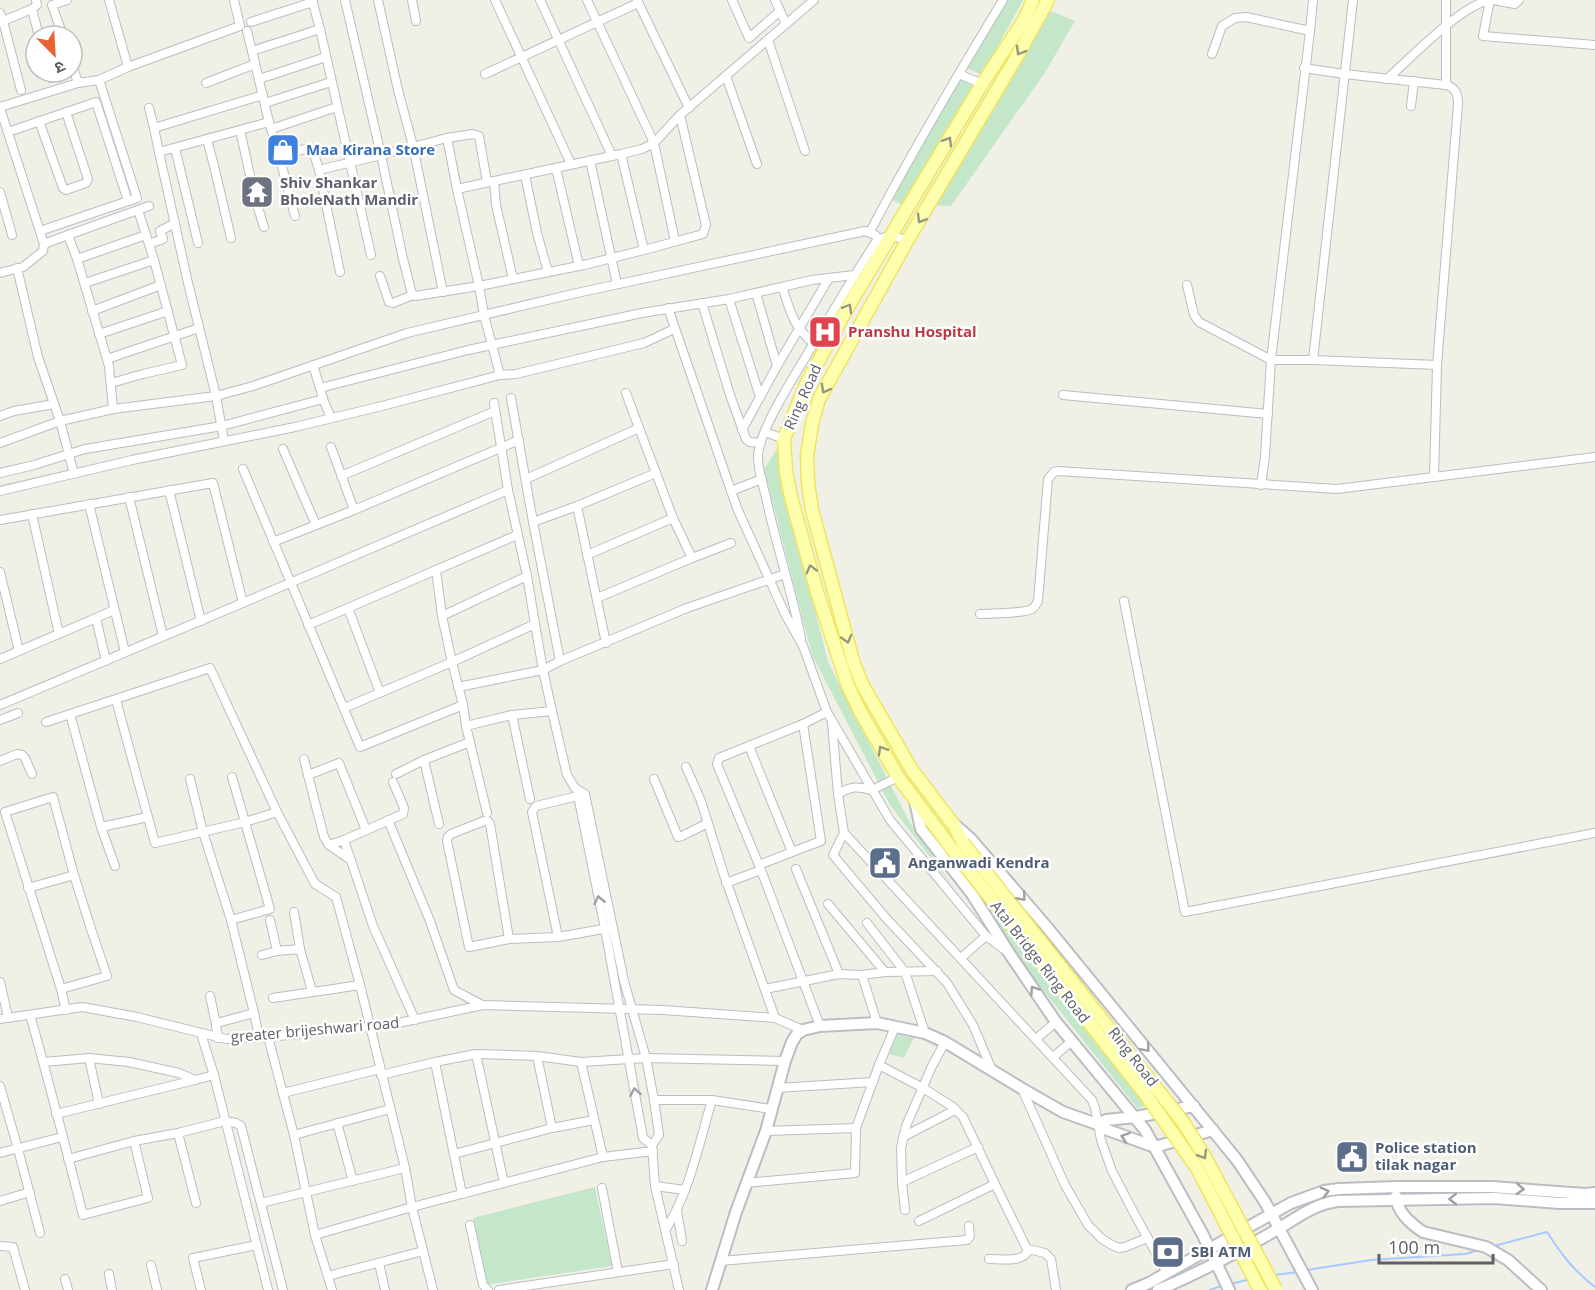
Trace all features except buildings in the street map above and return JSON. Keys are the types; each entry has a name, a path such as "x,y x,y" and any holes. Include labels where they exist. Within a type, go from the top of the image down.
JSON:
{"main road":[{"name":"Ring Road","path":"1033,0 1024,20 982,84 848,307 806,384 784,439 786,472 817,592 843,672 861,713 898,777 915,801 958,846 1183,1122 1205,1157 1276,1290"},
{"name":"Ring Road","path":"958,846 953,824 912,770 862,684 850,651 812,510 807,456 819,399 1048,0"},
{"name":"Atal Bridge Ring Road","path":"958,846 1055,982 1146,1095 1197,1168 1260,1290"}],"street":[{"path":"3,21 38,6 36,0"},
{"path":"59,24 52,5 67,0"},
{"path":"109,0 128,67"},
{"path":"84,82 99,80 240,26 234,0"},
{"path":"345,0 413,296"},
{"path":"378,0 413,146 444,292"},
{"path":"412,0 416,21"},
{"path":"495,0 571,164"},
{"path":"540,0 612,156"},
{"path":"587,0 654,143 675,241"},
{"path":"732,0 755,51"},
{"path":"775,0 786,24"},
{"path":"457,189 621,154 642,149 654,143 680,115 814,0"},
{"path":"870,232 1003,0"},
{"path":"1261,485 1271,360 1313,0"},
{"path":"1313,360 1353,0"},
{"path":"1446,0 1446,84"},
{"path":"1387,79 1446,26 1480,2 1491,0 1515,4 1519,0"},
{"path":"1491,0 1483,36 1595,45"},
{"path":"250,22 312,1 371,255"},
{"path":"485,75 637,1 689,108"},
{"path":"32,9 36,24"},
{"path":"749,38 780,11"},
{"path":"0,13 21,90"},
{"path":"1212,54 1222,26 1235,18 1246,17 1310,31"},
{"path":"252,51 320,29"},
{"path":"247,31 295,216"},
{"path":"768,40 805,152"},
{"path":"259,79 326,57"},
{"path":"206,83 255,64"},
{"path":"1304,68 1446,84 1453,87 1457,93 1458,104 1437,365 1434,477"},
{"path":"959,74 982,84"},
{"path":"726,76 757,164"},
{"path":"40,231 137,198 99,80"},
{"path":"1411,105 1414,81"},
{"path":"154,128 332,82"},
{"path":"0,273 23,267 43,251 44,244 0,108 75,84"},
{"path":"8,132 105,99"},
{"path":"96,102 128,201"},
{"path":"159,152 336,107"},
{"path":"149,108 216,396 224,441"},
{"path":"39,121 63,188 66,190 86,183 88,179 66,112"},
{"path":"380,276 389,302 393,303 413,296 479,286 579,266 703,234 706,225 680,115"},
{"path":"240,130 264,227"},
{"path":"319,170 447,138 473,134 478,136 513,279"},
{"path":"447,138 484,315 500,375"},
{"path":"207,139 231,238"},
{"path":"175,148 198,243"},
{"path":"279,155 310,148 313,151 340,272"},
{"path":"621,154 644,250"},
{"path":"590,160 618,284"},
{"path":"556,168 579,266"},
{"path":"525,175 534,222 548,272"},
{"path":"0,192 12,235"},
{"path":"44,244 149,206"},
{"path":"111,383 182,365 138,210"},
{"path":"77,259 148,239 163,239 160,231 175,223"},
{"path":"0,442 60,421 113,409 216,396 253,386 407,333 618,284 865,231 878,239"},
{"path":"68,235 85,283 107,359 113,409"},
{"path":"802,646 796,611 758,466 760,442 779,402 854,275 878,239 892,235 908,241"},
{"path":"85,283 154,260"},
{"path":"17,268 38,357 60,421 74,474"},
{"path":"320,388 468,350 668,308 854,275"},
{"path":"742,430 829,278"},
{"path":"92,311 161,285"},
{"path":"1187,285 1194,315 1199,322 1271,360 1437,365"},
{"path":"782,286 799,330 814,344"},
{"path":"756,293 777,366"},
{"path":"729,299 760,397"},
{"path":"702,303 742,430 750,442 760,442"},
{"path":"668,308 731,491 784,614 802,646 832,722 890,820 986,936 1009,953"},
{"path":"99,334 168,311"},
{"path":"107,359 199,328"},
{"path":"0,490 132,460 246,438 500,375 516,374 644,343 674,328"},
{"path":"313,366 331,418"},
{"path":"626,393 673,518 692,558"},
{"path":"1064,395 1268,414"},
{"path":"511,398 560,661"},
{"path":"0,472 34,465 85,449 222,426 323,399"},
{"path":"0,416 14,411 54,404"},
{"path":"341,476 495,407 508,490 552,711 567,775 581,794 609,928 646,1058 659,1135 653,1148 655,1186 679,1290"},
{"path":"526,479 639,428"},
{"path":"765,432 784,439"},
{"path":"273,542 519,440"},
{"path":"331,447 354,510"},
{"path":"283,449 316,525"},
{"path":"980,614 1025,611 1033,608 1038,601 1048,480 1054,472 1337,489 1595,457"},
{"path":"243,469 360,747 463,705"},
{"path":"533,522 656,473"},
{"path":"731,491 762,479"},
{"path":"0,519 213,483 243,603"},
{"path":"169,490 201,621"},
{"path":"0,705 508,490"},
{"path":"129,497 164,636"},
{"path":"89,504 125,652"},
{"path":"577,506 606,643"},
{"path":"32,514 58,634"},
{"path":"587,555 673,518"},
{"path":"308,625 517,535"},
{"path":"597,598 731,543"},
{"path":"436,570 442,616 487,813"},
{"path":"0,572 19,651"},
{"path":"458,687 543,670 687,608 785,574"},
{"path":"442,616 526,576"},
{"path":"1124,601 1185,912 1595,833"},
{"path":"348,608 380,693"},
{"path":"0,659 114,610"},
{"path":"96,618 106,660"},
{"path":"344,708 535,624"},
{"path":"46,722 210,668 277,812 315,884 336,897 405,1168 412,1207 433,1290"},
{"path":"116,700 155,843 245,822 277,812"},
{"path":"466,726 512,715 552,711"},
{"path":"803,724 820,841 759,865 717,764 719,758 827,712"},
{"path":"0,720 18,713"},
{"path":"70,714 101,827 115,866"},
{"path":"512,715 530,799"},
{"path":"832,722 844,833 834,855 886,918 947,983 973,1025 992,1070"},
{"path":"329,845 403,814 394,778 424,760 470,742"},
{"path":"748,746 792,852"},
{"path":"0,761 22,754 32,774"},
{"path":"304,759 324,837 329,845 351,860"},
{"path":"424,760 439,824"},
{"path":"308,775 339,763 366,830"},
{"path":"686,767 708,823 726,883 775,1018"},
{"path":"231,920 270,909 232,777"},
{"path":"838,794 850,787 872,790 898,777"},
{"path":"190,779 203,832 231,920 254,1013 283,1093 315,1235 332,1290"},
{"path":"654,779 678,837 708,823"},
{"path":"558,937 532,812 536,806 581,794"},
{"path":"61,989 107,976 74,875 53,797 5,812 66,1010"},
{"path":"915,801 921,829 972,894 1056,1022 1136,1118 1155,1147 1228,1287"},
{"path":"101,827 148,817"},
{"path":"388,820 430,921 454,990 483,1005"},
{"path":"509,939 489,824 488,821 484,821 448,837 447,842 469,947 509,939 558,937 609,928"},
{"path":"953,824 970,838 1026,902 1237,1160 1272,1215 1312,1290"},
{"path":"844,833 1092,1100 1101,1140 1113,1171 1167,1273"},
{"path":"344,840 373,926 415,1020"},
{"path":"796,869 839,974"},
{"path":"726,883 761,870 820,1026"},
{"path":"28,888 74,875"},
{"path":"828,904 885,972"},
{"path":"294,912 300,949 312,991"},
{"path":"270,920 277,951"},
{"path":"867,923 905,972 926,1033"},
{"path":"609,928 615,981 644,1138 653,1148"},
{"path":"960,958 986,936"},
{"path":"262,955 300,949"},
{"path":"765,989 839,974 937,971"},
{"path":"862,975 878,1023"},
{"path":"615,981 624,981"},
{"path":"0,982 4,1018"},
{"path":"273,998 360,986"},
{"path":"210,996 218,1038"},
{"name":"greater brijeshwari road","path":"4,1018 82,1006 226,1039 389,1025 483,1005 663,1010 775,1018 803,1030"},
{"path":"216,1024 254,1013"},
{"path":"30,1015 83,1215 148,1198 134,1141"},
{"path":"1036,1039 1056,1022"},
{"path":"712,1290 735,1212 766,1131 784,1061 792,1042 803,1030 820,1026 878,1023 926,1033 1063,1112 1155,1147 1213,1130"},
{"path":"746,1183 855,1173 856,1128 895,1027"},
{"path":"201,1034 214,1075 268,1290"},
{"path":"1053,1057 1072,1041"},
{"path":"905,1209 901,1148 903,1137 932,1066 945,1042"},
{"path":"283,1093 476,1054 537,1056 581,1062 646,1058 784,1061"},
{"path":"476,1054 504,1183"},
{"path":"537,1056 552,1128"},
{"path":"44,1062 88,1058 129,1062 179,1073 195,1080"},
{"path":"88,1058 99,1104"},
{"path":"435,1062 462,1194"},
{"path":"581,1062 603,1157"},
{"path":"879,1065 923,1088 963,1117 1028,1249 1026,1255 1020,1259 989,1259"},
{"path":"56,1114 214,1075"},
{"path":"777,1088 873,1082"},
{"path":"0,1086 2,1101 18,1149 40,1233"},
{"path":"1021,1088 1065,1185 1088,1225 1102,1239 1119,1248 1147,1238"},
{"path":"654,1100 712,1100 771,1108"},
{"path":"666,1229 685,1190 712,1100"},
{"path":"1097,1124 1106,1120 1136,1118 1194,1106"},
{"path":"294,1135 390,1108"},
{"path":"903,1137 955,1110"},
{"path":"454,1154 552,1128 594,1120"},
{"path":"68,1159 134,1141 225,1121 242,1126 283,1290"},
{"path":"337,1123 353,1181"},
{"path":"766,1131 856,1128"},
{"path":"178,1133 196,1203"},
{"path":"0,1153 62,1137"},
{"path":"902,1182 978,1147"},
{"path":"315,1235 603,1157 653,1148"},
{"path":"261,1203 405,1168"},
{"path":"919,1221 995,1184"},
{"path":"655,1186 685,1190"},
{"path":"1396,1187 1396,1200 1400,1211 1423,1232 1486,1247 1514,1264 1541,1290"},
{"path":"1132,1290 1210,1250 1291,1203 1324,1191 1396,1187 1492,1187 1586,1194 1595,1192"},
{"path":"602,1188 618,1272"},
{"path":"0,1201 30,1192"},
{"path":"1158,1290 1176,1286 1325,1203 1494,1198 1595,1203"},
{"path":"677,1210 682,1241"},
{"path":"470,1225 483,1285 488,1290"},
{"path":"721,1261 967,1240 970,1236 969,1226"},
{"path":"201,1290 193,1258 257,1245"},
{"path":"0,1246 13,1247 25,1290"},
{"path":"1028,1249 1045,1253 1051,1259 1056,1290"},
{"path":"328,1276 423,1251"},
{"path":"379,1263 385,1290"},
{"path":"499,1290 674,1264"},
{"path":"151,1265 157,1290"},
{"path":"109,1274 112,1290"},
{"path":"65,1280 68,1290"}],"green space":[{"path":"1003,0 1023,0 982,75 963,66"},
{"path":"1044,8 1075,21 1046,71 951,206 929,205"},
{"path":"959,74 982,84 908,208 888,198"},
{"path":"778,447 790,510 828,662 909,821 957,892 890,805 812,655 764,469"},
{"path":"961,869 1153,1102 1138,1109 1016,956"},
{"path":"897,1035 914,1038 904,1058 889,1054"},
{"path":"595,1187 612,1266 485,1285 473,1218"}],"waterway":[{"path":"1494,1246 1547,1232 1568,1262 1595,1287"},
{"path":"1307,1270 1371,1260 1465,1254 1479,1250"},
{"path":"1274,1275 1298,1272"},
{"path":"1230,1284 1251,1279"},
{"path":"1210,1290 1224,1285"}],"place":[{"name":"Maa Kirana Store","path":"283,150"},
{"name":"Shiv Shankar BholeNath Mandir","path":"257,192"},
{"name":"Pranshu Hospital","path":"825,332"},
{"name":"Anganwadi Kendra","path":"885,863"},
{"name":"Police station tilak nagar","path":"1352,1157"},
{"name":"SBI ATM","path":"1168,1252"}]}
